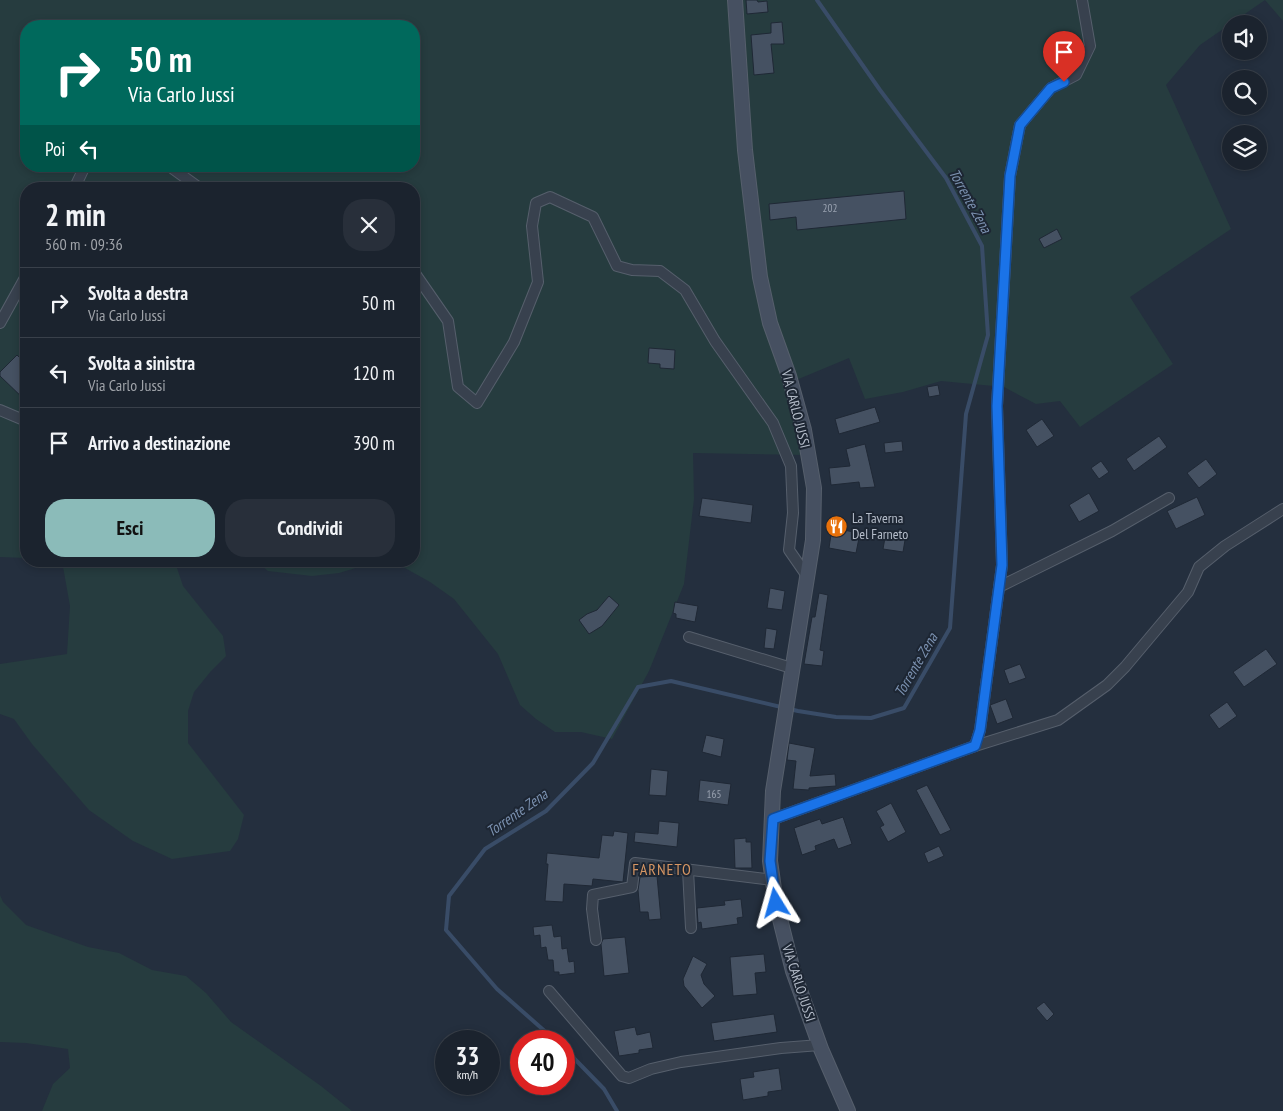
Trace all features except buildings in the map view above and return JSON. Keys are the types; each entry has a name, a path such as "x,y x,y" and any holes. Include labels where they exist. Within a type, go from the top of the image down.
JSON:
{"street":[{"name":"VIA CARLO JUSSI","path":"735,0 745,150 760,278 770,323 789,376 804,430 814,488 813,540 773,791 770,861 776,903 793,971 820,1045 848,1111"},
{"path":"975,746 980,730 1002,565 997,406 1010,176 1020,125 1051,88 1076,75 1090,46 1082,0"},
{"path":"177,172 191,182"},
{"path":"420,280 448,320 458,387 478,403 514,342 538,282 532,226 536,203 550,197 593,217 617,266 632,270 660,272 685,290 715,342 773,423 791,466 793,513 789,550 807,576"},
{"path":"0,323 20,287"},
{"path":"0,410 20,420"},
{"path":"998,587 1112,530 1169,498"},
{"path":"773,819 975,746 1058,720 1100,691 1125,667 1188,592 1199,567 1225,546 1283,509"},
{"path":"689,637 785,666"},
{"path":"596,940 592,909 593,895 632,887 635,863 773,880"},
{"path":"688,870 691,928"},
{"path":"549,991 622,1076 629,1078 651,1069 681,1062 781,1048 820,1045"}],"green space":[{"path":"0,0 1265,0 1243,15 1222,15 1222,30 1200,45 1166,85 1231,229 1130,297 1173,364 1080,427 1060,401 1036,404 1004,387 941,381 903,392 865,399 849,358 789,383 804,455 693,453 694,499 684,584 649,671 612,739 581,732 555,732 536,719 520,705 498,654 454,599 430,582 401,567 420,567 420,182 20,182 20,558 0,557"},
{"path":"1265,0 1283,0 1283,21"},
{"path":"63,567 177,567 183,586 223,636 226,656 194,692 188,711 188,743 244,815 238,839 230,851 172,859 133,841 89,810 32,744 14,719 0,714 0,664 67,654 70,606"},
{"path":"263,567 359,567 339,573 312,576 268,571"},
{"path":"0,895 3,902 26,925 88,947 119,953 152,970 186,976 206,993 231,1022 321,1086 352,1111 42,1111 53,1084 70,1068 68,1049 26,1043 0,1042"}],"waterway":[{"name":"Torrente Zena","path":"544,1030 497,989 446,930 449,896 485,849 546,811 593,763 638,687 671,681 798,711 836,717 871,718 904,708 950,628 966,414 988,335 982,246 946,178 880,90 817,0"},
{"name":"Torrente Zena","path":"575,1059 604,1089 617,1111"}],"place":[{"name":"La Taverna Del Farneto","path":"836,526"}],"district":[{"name":"FARNETO","path":"662,869"}],"route":[{"path":"776,903 770,861 773,819 975,746 980,730 1002,565 997,406 1010,176 1020,125 1051,88 1064,82"}]}
